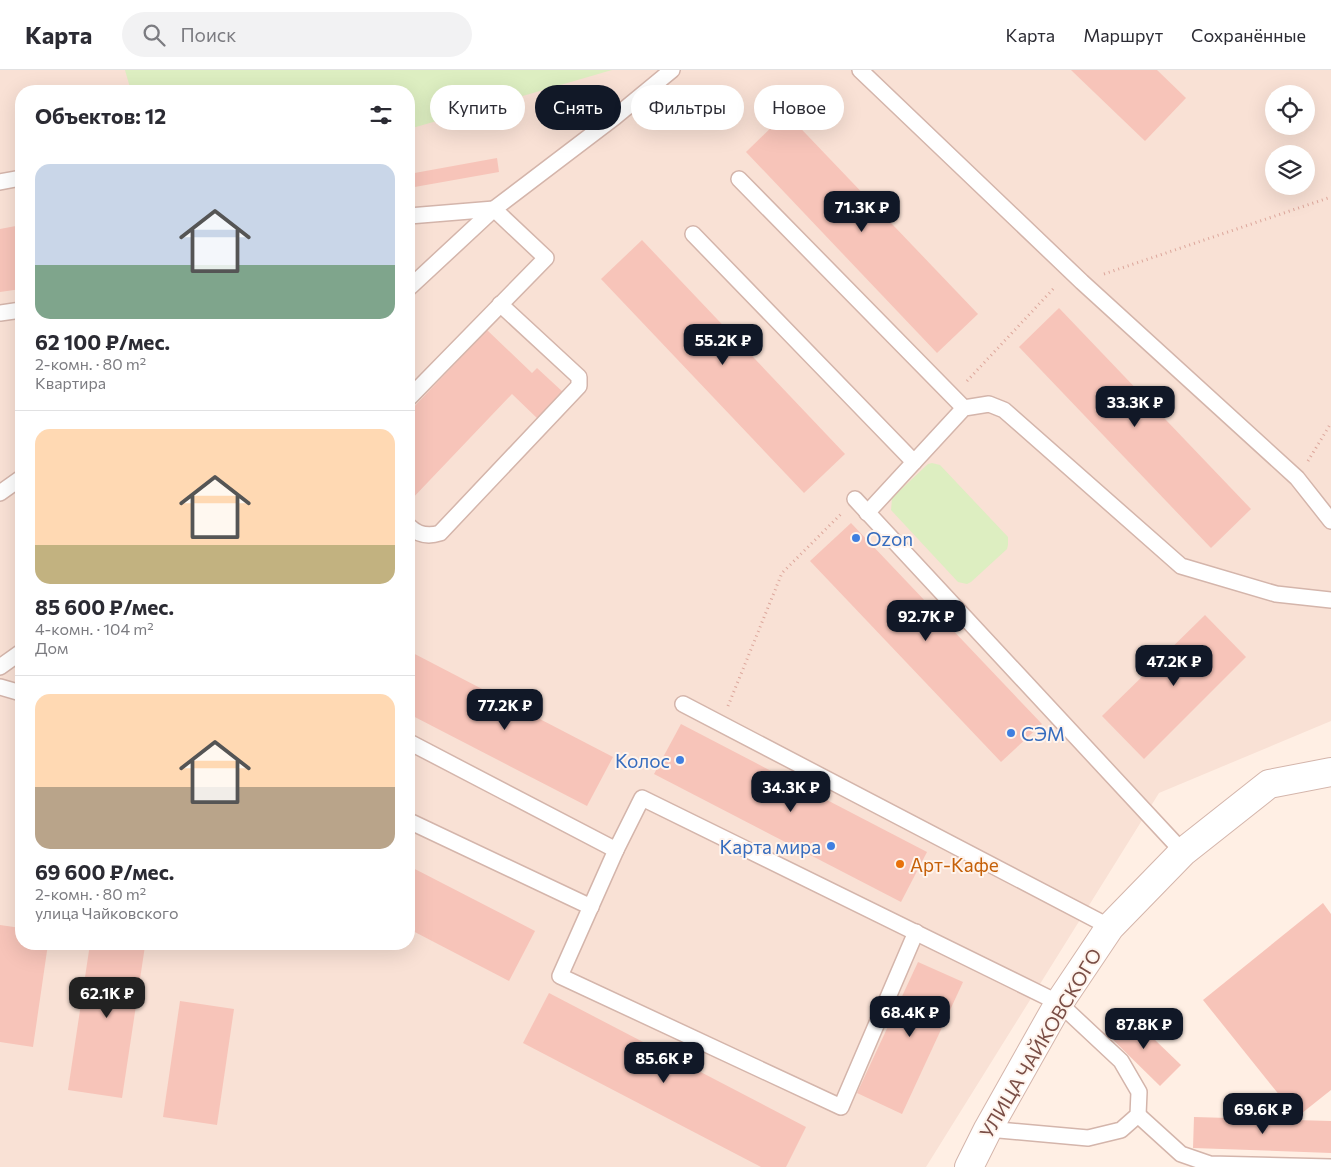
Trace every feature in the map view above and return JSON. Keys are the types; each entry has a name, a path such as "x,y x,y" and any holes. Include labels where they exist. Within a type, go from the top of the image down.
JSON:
{"street":[{"name":"УЛИЦА ЧАЙКОВСКОГО","path":"969,1167 988,1129 1059,1003 1110,927 1183,852 1269,784 1331,772"}],"lane":[{"path":"415,282 494,209 615,117 672,70"},
{"path":"860,70 1074,275 1297,478 1331,521"},
{"path":"0,182 15,179"},
{"path":"739,179 964,408"},
{"path":"415,216 494,209 546,258 415,392"},
{"path":"692,234 914,462"},
{"path":"415,531 430,536 440,533 579,386 579,377 500,304"},
{"path":"0,313 15,311"},
{"path":"867,513 964,408 989,404 1004,410 1181,566 1276,594 1331,600"},
{"path":"0,493 15,482"},
{"path":"855,500 1183,852"},
{"path":"0,667 15,656"},
{"path":"0,687 15,691"},
{"path":"683,704 1110,927"},
{"path":"415,745 616,850"},
{"path":"916,932 841,1107 560,976 616,850 642,798 916,932 1059,1003 1121,1061 1139,1092 1138,1115 1121,1130 1088,1138 988,1129"},
{"path":"415,824 591,907"},
{"path":"1138,1115 1181,1154 1210,1164 1331,1167"}],"path":[{"path":"1297,478 1331,423"}],"shaded area":[{"path":"0,70 1331,70 1331,721 1159,793 926,1167 0,1167"}],"green space":[{"path":"125,70 612,70 560,85 535,85 535,92 525,95 525,85 430,85 430,123 415,127 415,85 129,85"},
{"path":"928,464 940,465 1008,537 1007,549 967,584 958,582 891,510 892,498"}],"building":[{"path":"1071,70 1157,70 1186,98 1145,141"},
{"path":"769,130 802,130 978,314 937,353 746,152"},
{"path":"497,158 499,172 415,187 415,173"},
{"path":"15,226 15,290 0,292 0,229"},
{"path":"642,240 845,454 804,493 601,279"},
{"path":"1059,308 1251,509 1211,548 1019,347"},
{"path":"487,330 532,373 537,368 564,393 539,420 512,394 415,496 415,406"},
{"path":"851,523 1042,724 1001,762 810,561"},
{"path":"1205,615 1246,657 1144,759 1102,716"},
{"path":"415,654 613,757 587,806 415,717"},
{"path":"681,724 927,852 901,902 654,774"},
{"path":"415,869 535,931 509,981 415,932"},
{"path":"1323,903 1331,914 1331,1090 1297,1117 1203,1000"},
{"path":"0,925 15,927 15,950 47,950 33,1047 0,1042"},
{"path":"89,950 144,950 122,1098 68,1090"},
{"path":"918,962 963,982 902,1114 857,1093"},
{"path":"549,993 806,1127 786,1167 761,1167 523,1043"},
{"path":"180,1001 234,1009 217,1125 163,1117"},
{"path":"1127,1013 1181,1065 1160,1086 1107,1034"},
{"path":"1194,1117 1331,1121 1331,1153 1193,1148"}],"place":[{"name":"Ozon","path":"856,538"},
{"name":"СЭМ","path":"1011,733"},
{"name":"Колос","path":"680,760"},
{"name":"Карта мира","path":"831,846"},
{"name":"Арт-Кафе","path":"900,864"}]}
